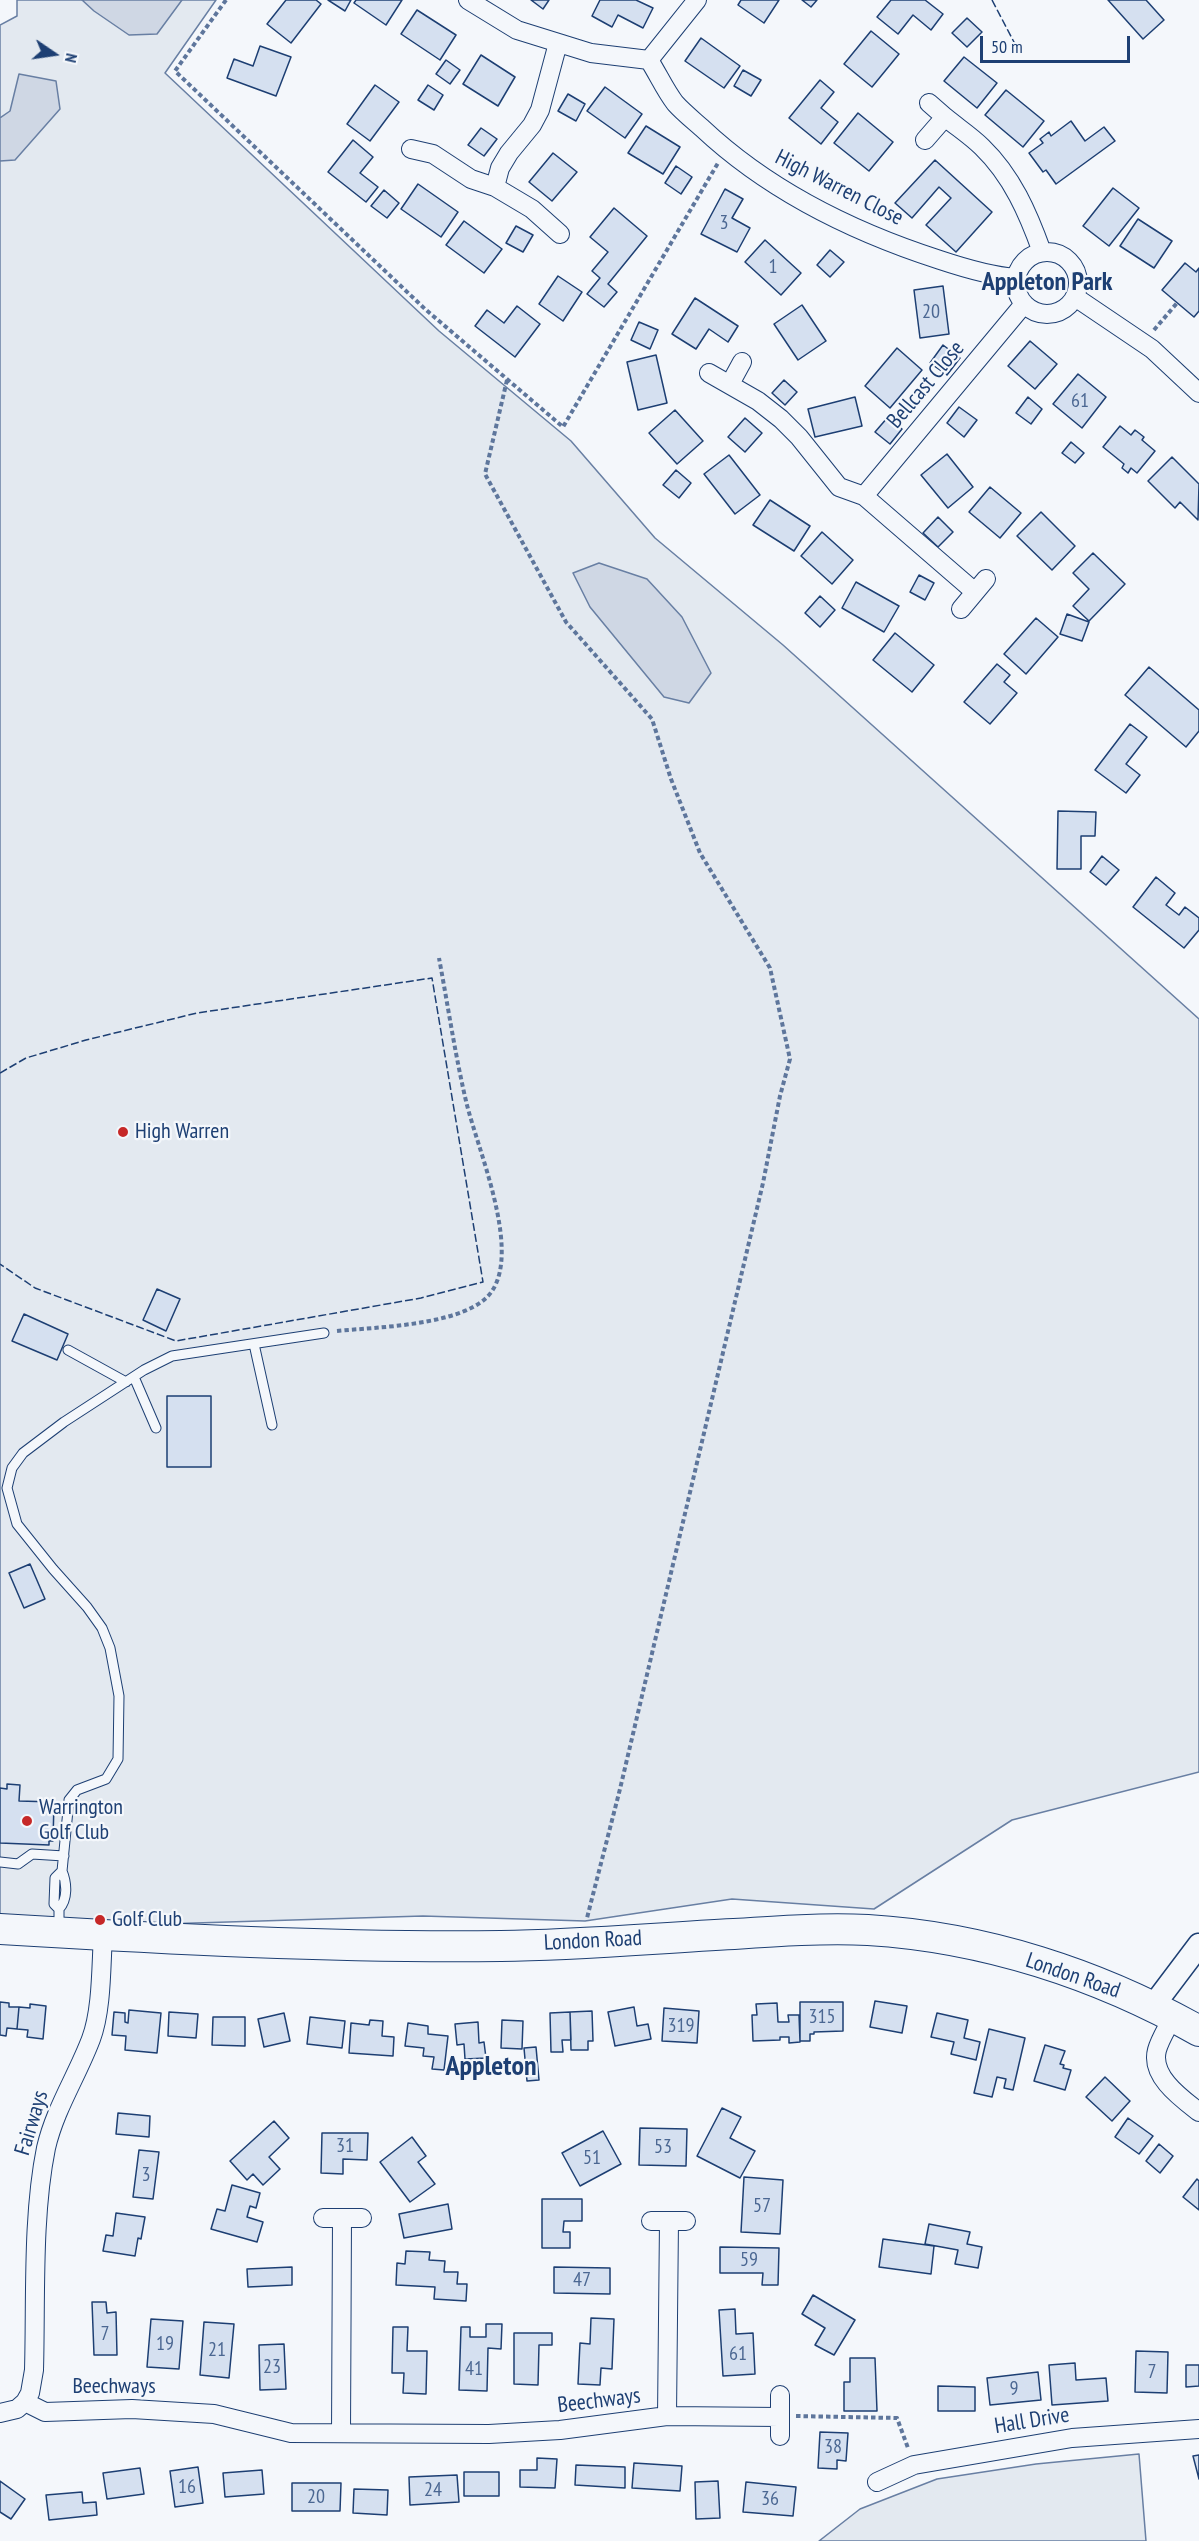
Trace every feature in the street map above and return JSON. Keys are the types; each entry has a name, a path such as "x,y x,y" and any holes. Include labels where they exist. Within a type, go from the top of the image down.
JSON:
{"highway":[{"name":"London Road","path":"0,1929 59,1921 103,1935 284,1944 413,1947 528,1945 791,1930 867,1930 939,1939 1014,1955 1078,1975 1163,2011 1199,2031"}],"street":[{"path":"468,0 517,30 591,54 649,60 697,0"},
{"path":"495,187 500,168 532,125 540,110 558,43"},
{"name":"High Warren Close","path":"649,60 675,103 725,150 764,178 849,226 954,265 1016,278"},
{"path":"929,103 982,146 1007,176 1026,208 1042,252"},
{"path":"925,140 945,117"},
{"path":"411,149 433,153 471,179 495,187 532,209 560,234"},
{"path":"1042,252 1052,252 1069,261 1078,278 1075,297 1061,311 1051,314 1032,311 1024,304 1018,297 1016,278 1025,261 1042,252"},
{"path":"1075,297 1143,343 1199,393"},
{"name":"Bellcast Close","path":"864,496 1024,304"},
{"path":"730,384 742,362"},
{"path":"709,373 759,401 781,419 799,437 839,487 864,496 981,585 961,609"},
{"name":"Fairways","path":"25,2402 30,2392 34,2370 39,2185 47,2145 62,2100 92,2037 97,2011 103,1935"},
{"path":"1199,1945 1163,2011 1157,2049 1157,2070 1181,2097 1199,2112"},
{"path":"323,2218 362,2218"},
{"path":"341,2433 342,2218"},
{"name":"Beechways","path":"25,2402 45,2412 132,2409 214,2414 291,2433 489,2434 560,2430 667,2416 669,2221"},
{"path":"780,2396 780,2436"},
{"path":"0,2413 16,2409 25,2402"},
{"path":"667,2416 780,2417"},
{"name":"Hall Drive","path":"877,2482 914,2465 1072,2438 1199,2429"}],"lane":[{"path":"59,1921 64,1904 66,1881 62,1871 69,1800 76,1790 106,1779 118,1759 118,1696 110,1648 102,1628 17,1524 7,1488 12,1468 23,1453 64,1422 130,1379 172,1356 324,1333"},
{"path":"254,1344 272,1425"},
{"path":"68,1350 130,1379 156,1428"},
{"path":"0,1862 18,1864 32,1854 64,1856"}],"path":[{"path":"226,0 175,71 425,309 563,427 725,150"},
{"path":"1143,343 1177,303"},
{"path":"507,380 485,474 566,622 652,719 671,779 700,853 770,968 790,1059 620,1790 587,1918"},
{"path":"324,1333 433,1321 473,1308 492,1292 501,1268 500,1228 494,1195 466,1102 439,958"},
{"path":"780,2417 897,2418 914,2465"}],"shaded area":[{"name":"Warrington Golf Club","path":"17,0 216,0 165,73 439,331 571,441 655,538 783,645 1199,1019 1199,1772 1012,1820 874,1909 732,1899 585,1921 423,1916 0,1929 0,25 17,16"},
{"path":"82,0 182,0 157,34 129,35"},
{"path":"19,74 56,81 60,109 15,160 0,161 0,118 10,111"},
{"path":"599,563 647,579 682,617 711,673 689,703 664,697 590,607 573,573"},
{"path":"1139,2454 1146,2541 819,2541 860,2509 937,2479 1036,2464"}],"building":[{"path":"286,0 316,0 321,4 291,43 267,24"},
{"path":"328,0 351,0 345,11"},
{"path":"356,0 402,0 386,25 354,3"},
{"path":"531,0 549,0 543,9"},
{"path":"600,0 636,0 653,8 643,28 618,15 612,27 592,16"},
{"path":"741,0 779,0 764,23 738,5"},
{"path":"802,0 817,0 811,7"},
{"path":"891,0 925,0 943,14 931,30 913,15 898,34 877,17"},
{"path":"1108,0 1146,0 1164,20 1143,39"},
{"path":"417,10 456,35 440,60 401,34"},
{"path":"967,18 982,32 967,47 952,33"},
{"path":"871,31 899,54 872,87 844,64"},
{"path":"701,38 740,66 724,88 685,61"},
{"path":"260,46 291,57 276,96 227,78 234,59 253,66"},
{"path":"481,55 515,77 498,106 463,84"},
{"path":"964,57 997,83 977,108 944,81"},
{"path":"446,60 460,70 450,84 436,74"},
{"path":"743,70 761,80 751,96 734,86"},
{"path":"820,80 834,92 821,108 838,122 821,144 789,118"},
{"path":"375,85 399,102 370,141 347,124"},
{"path":"428,85 443,95 434,110 418,100"},
{"path":"605,87 642,114 625,138 587,111"},
{"path":"1006,90 1044,121 1023,147 985,115"},
{"path":"568,94 585,104 576,121 558,111"},
{"path":"858,113 893,142 869,171 834,143"},
{"path":"1071,121 1085,141 1104,127 1115,141 1056,184 1046,170 1043,172 1029,153 1043,143 1040,139 1049,132 1051,136"},
{"path":"646,126 680,147 663,174 628,153"},
{"path":"481,128 497,139 484,156 468,145"},
{"path":"353,140 373,157 360,173 378,187 366,202 328,172"},
{"path":"553,153 577,172 552,201 529,182"},
{"path":"935,160 992,212 956,252 926,225 951,198 939,187 912,218 895,203"},
{"path":"676,166 692,177 681,194 665,183"},
{"path":"418,184 458,212 441,237 401,209"},
{"path":"1113,188 1139,208 1109,246 1083,226"},
{"path":"725,189 743,199 732,218 750,228 737,252 701,234"},
{"path":"384,190 399,203 387,218 371,206"},
{"path":"614,208 647,236 608,284 617,292 604,307 587,294 600,278 592,271 608,252 590,237"},
{"path":"1138,219 1172,241 1154,268 1120,246"},
{"path":"464,221 502,249 484,273 446,245"},
{"path":"516,226 533,235 523,252 506,243"},
{"path":"765,240 801,273 781,295 745,262"},
{"path":"830,250 844,262 830,277 817,265"},
{"path":"1185,263 1196,272 1199,268 1199,311 1194,317 1162,290"},
{"path":"558,276 582,292 563,321 539,304"},
{"path":"943,286 949,334 920,338 914,290"},
{"path":"695,298 738,326 728,342 709,329 696,349 672,334"},
{"path":"802,305 826,341 798,360 774,324"},
{"path":"517,306 540,324 515,357 475,326 487,310 504,323"},
{"path":"639,322 658,330 650,349 631,340"},
{"path":"1030,341 1057,364 1035,389 1008,366"},
{"path":"943,345 960,358 947,375 930,363"},
{"path":"897,348 922,370 890,408 865,386"},
{"path":"656,355 667,403 638,410 627,362"},
{"path":"1078,374 1106,397 1082,428 1053,404"},
{"path":"784,380 797,392 785,405 772,393"},
{"path":"855,397 862,426 815,437 808,409"},
{"path":"1028,397 1042,409 1031,424 1016,413"},
{"path":"959,407 977,420 964,437 947,423"},
{"path":"675,410 703,441 677,464 649,433"},
{"path":"888,417 902,429 890,444 875,432"},
{"path":"745,418 762,433 745,452 728,437"},
{"path":"1120,426 1131,435 1135,430 1144,437 1142,440 1155,451 1137,473 1131,468 1128,473 1122,468 1124,464 1103,447"},
{"path":"1071,442 1084,453 1075,463 1062,453"},
{"path":"947,454 973,487 948,508 921,475"},
{"path":"729,455 760,495 735,514 704,474"},
{"path":"1172,457 1199,484 1198,520 1180,502 1175,508 1148,481"},
{"path":"676,470 691,483 679,498 663,485"},
{"path":"990,487 1021,513 1000,538 969,512"},
{"path":"770,500 810,526 794,551 753,525"},
{"path":"1041,512 1075,546 1052,570 1017,536"},
{"path":"938,517 953,532 938,547 923,533"},
{"path":"822,532 853,560 832,584 801,556"},
{"path":"1093,553 1125,584 1089,621 1073,606 1089,589 1073,573"},
{"path":"919,575 934,583 925,600 910,592"},
{"path":"856,582 899,606 884,632 842,608"},
{"path":"820,596 835,610 820,627 805,613"},
{"path":"1067,614 1089,622 1082,641 1060,634"},
{"path":"1036,618 1058,637 1026,674 1004,654"},
{"path":"895,633 934,665 912,692 873,660"},
{"path":"997,664 1010,675 1004,682 1017,693 990,724 964,702"},
{"path":"1149,667 1199,710 1199,731 1186,747 1125,695"},
{"path":"1130,724 1147,737 1126,764 1140,775 1126,793 1095,770"},
{"path":"1058,811 1096,812 1095,836 1081,836 1081,869 1057,869"},
{"path":"1102,856 1119,870 1106,885 1090,872"},
{"path":"1156,877 1175,893 1166,905 1179,915 1185,907 1199,918 1199,930 1184,948 1133,907"},
{"path":"157,1289 180,1299 166,1331 143,1320"},
{"path":"24,1314 68,1334 57,1360 12,1341"},
{"path":"167,1396 211,1396 211,1467 167,1467"},
{"path":"30,1564 45,1599 24,1608 9,1573"},
{"name":"Warrington Golf Club","path":"7,1784 20,1785 19,1801 54,1802 53,1841 49,1841 49,1845 0,1843 0,1788 7,1789"},
{"path":"875,2001 907,2006 902,2033 870,2027"},
{"path":"0,2002 9,2003 9,2007 19,2007 17,2029 7,2028 6,2036 0,2035"},
{"path":"800,2002 843,2002 843,2031 814,2032 810,2034 810,2041 800,2041"},
{"path":"777,2003 778,2022 789,2022 788,2015 799,2015 800,2042 789,2043 789,2037 780,2037 780,2040 753,2041 752,2015 757,2015 756,2004"},
{"path":"30,2004 46,2006 43,2039 27,2037 28,2030 17,2029 19,2007 30,2008"},
{"path":"634,2007 637,2026 648,2024 651,2039 615,2046 608,2012"},
{"path":"664,2008 699,2011 697,2043 662,2041"},
{"path":"129,2010 161,2013 157,2053 125,2050 126,2036 112,2035 114,2012 125,2013 125,2022 128,2023"},
{"path":"592,2011 593,2041 588,2041 588,2050 571,2050 570,2012"},
{"path":"169,2012 198,2014 196,2038 168,2036"},
{"path":"570,2012 571,2040 562,2040 563,2052 551,2052 550,2013"},
{"path":"284,2013 290,2041 264,2047 258,2019"},
{"path":"937,2013 968,2020 964,2038 980,2042 976,2060 951,2054 954,2042 931,2037"},
{"path":"213,2017 245,2017 245,2046 212,2045"},
{"path":"310,2017 345,2021 342,2048 307,2044"},
{"path":"370,2020 383,2021 382,2036 394,2037 393,2056 349,2053 351,2023 369,2025"},
{"path":"502,2020 523,2021 522,2049 501,2048"},
{"path":"478,2022 479,2043 484,2042 486,2058 465,2059 464,2044 457,2045 455,2024"},
{"path":"408,2023 428,2026 428,2034 448,2036 444,2070 432,2069 434,2057 423,2056 424,2048 405,2046"},
{"path":"989,2029 1025,2038 1013,2090 1004,2088 1006,2079 997,2077 992,2097 974,2093"},
{"path":"1045,2045 1065,2051 1060,2064 1064,2065 1063,2068 1071,2070 1065,2090 1034,2081"},
{"path":"536,2047 539,2080 527,2081 524,2048"},
{"path":"1105,2077 1130,2101 1112,2121 1086,2097"},
{"path":"722,2108 741,2117 730,2138 755,2151 740,2178 697,2156"},
{"path":"118,2113 150,2116 149,2137 116,2134"},
{"path":"1128,2118 1153,2136 1139,2154 1115,2137"},
{"path":"274,2121 289,2138 269,2157 280,2169 263,2185 253,2174 247,2180 230,2161"},
{"path":"640,2128 687,2129 686,2166 639,2165"},
{"path":"603,2131 621,2164 580,2186 562,2153"},
{"path":"322,2133 368,2133 367,2160 343,2159 343,2174 321,2173"},
{"path":"412,2137 426,2156 418,2162 435,2184 410,2202 380,2162"},
{"path":"1159,2144 1173,2156 1160,2173 1146,2161"},
{"path":"139,2150 159,2152 153,2199 133,2197"},
{"path":"744,2177 783,2180 780,2234 741,2232"},
{"path":"1197,2179 1199,2181 1199,2210 1183,2197"},
{"path":"232,2185 260,2193 256,2208 250,2206 247,2217 263,2222 257,2242 211,2229 217,2209 225,2211"},
{"path":"542,2199 582,2199 582,2221 564,2221 563,2232 570,2232 570,2248 542,2248"},
{"path":"448,2204 452,2229 404,2238 399,2214"},
{"path":"116,2213 145,2217 135,2256 103,2251 106,2235 113,2236"},
{"path":"929,2224 970,2232 967,2244 982,2247 978,2268 955,2264 958,2250 925,2244"},
{"path":"883,2239 934,2246 931,2274 879,2267"},
{"path":"720,2247 779,2248 778,2285 762,2285 763,2273 720,2273"},
{"path":"406,2251 430,2252 429,2260 445,2261 444,2272 458,2272 457,2284 467,2284 466,2301 434,2299 435,2287 396,2285 397,2263 405,2264"},
{"path":"292,2267 292,2285 248,2287 247,2269"},
{"path":"554,2267 610,2268 610,2294 554,2293"},
{"path":"813,2295 855,2320 834,2355 815,2345 825,2328 802,2314"},
{"path":"92,2302 106,2302 107,2313 116,2312 117,2355 94,2355"},
{"path":"735,2309 736,2334 753,2333 755,2374 723,2376 719,2310"},
{"path":"591,2318 614,2319 612,2369 601,2368 600,2385 578,2384 580,2343 590,2344"},
{"path":"151,2319 183,2321 179,2369 147,2367"},
{"path":"204,2322 234,2324 229,2378 200,2375"},
{"path":"486,2324 502,2324 501,2349 488,2348 487,2391 459,2390 461,2327 470,2327 470,2337 486,2337"},
{"path":"393,2327 408,2327 407,2351 427,2351 426,2394 403,2393 404,2373 392,2373"},
{"path":"514,2333 552,2333 552,2345 539,2345 538,2385 514,2384"},
{"path":"284,2344 286,2389 260,2390 259,2345"},
{"path":"1136,2351 1168,2352 1167,2393 1135,2392"},
{"path":"850,2358 875,2358 877,2411 844,2411 844,2382 850,2382"},
{"path":"1075,2363 1076,2380 1106,2378 1108,2401 1052,2405 1049,2365"},
{"path":"1186,2365 1199,2365 1199,2386 1186,2387"},
{"path":"1038,2372 1041,2400 990,2405 987,2378"},
{"path":"938,2386 975,2387 975,2411 938,2411"},
{"path":"820,2432 848,2433 846,2461 837,2460 837,2469 818,2468"},
{"path":"1199,2455 1199,2479 1193,2456"},
{"path":"537,2458 557,2459 555,2488 520,2487 520,2470 537,2470"},
{"path":"634,2463 682,2466 680,2491 632,2488"},
{"path":"576,2465 625,2467 625,2488 575,2485"},
{"path":"198,2467 203,2503 175,2507 170,2471"},
{"path":"140,2468 144,2494 107,2499 103,2473"},
{"path":"262,2470 264,2494 225,2497 223,2473"},
{"path":"464,2472 499,2472 499,2496 464,2496"},
{"path":"457,2475 459,2502 410,2505 409,2477"},
{"path":"0,2481 25,2499 11,2519 0,2512"},
{"path":"718,2481 720,2518 696,2519 695,2482"},
{"path":"746,2482 796,2487 793,2516 743,2512"},
{"path":"292,2483 341,2483 340,2511 292,2511"},
{"path":"354,2489 388,2490 387,2515 353,2513"},
{"path":"82,2492 83,2503 96,2502 97,2515 49,2520 46,2495"}],"fence":[{"path":"992,0 1015,44"},
{"path":"0,1073 26,1058 86,1040 197,1013 432,978 483,1282 421,1298 176,1341 35,1288 0,1264"}],"place":[{"name":"High Warren","path":"123,1132"},
{"name":"Warrington Golf Club","path":"27,1821"},
{"name":"Golf Club","path":"100,1920"}],"district":[{"name":"Appleton Park","path":"1047,283"},
{"name":"Appleton","path":"491,2067"}]}
